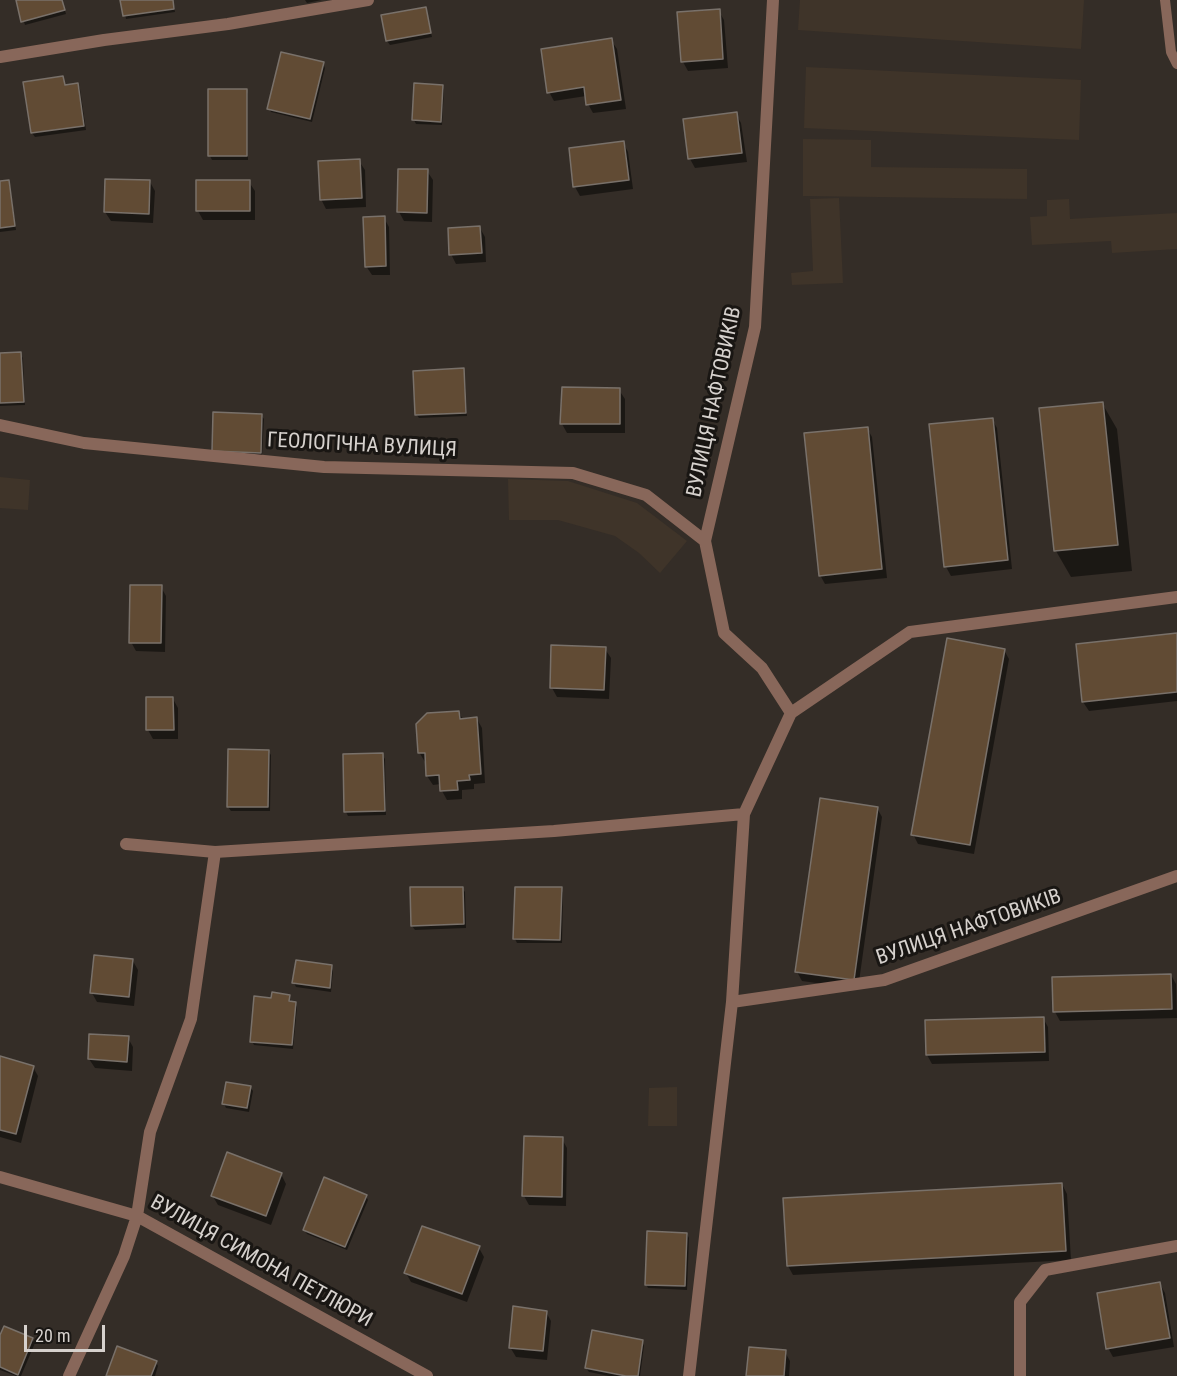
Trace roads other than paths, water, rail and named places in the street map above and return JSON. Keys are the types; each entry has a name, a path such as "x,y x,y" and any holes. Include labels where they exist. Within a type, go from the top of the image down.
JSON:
{"street":[{"path":"0,57 104,40 228,24 368,0"},
{"name":"ВУЛИЦЯ НАФТОВИКІВ","path":"773,0 755,327 705,541 724,633 762,668 791,713"},
{"name":"ГЕОЛОГІЧНА ВУЛИЦЯ","path":"0,425 84,442 324,467 573,472 646,495 705,541"},
{"path":"689,1376 732,1002 744,814 791,713 910,632 1177,597"},
{"path":"126,844 215,852 554,831 744,814"},
{"path":"69,1376 123,1256 137,1216 150,1132 191,1019 215,852"},
{"name":"ВУЛИЦЯ НАФТОВИКІВ","path":"732,1002 884,980 1177,876"},
{"name":"ВУЛИЦЯ СИМОНА ПЕТЛЮРИ","path":"0,1177 137,1216 427,1376"},
{"path":"1020,1376 1020,1302 1045,1270 1177,1246"}],"lane":[{"path":"1166,0 1171,52 1177,64"}]}
